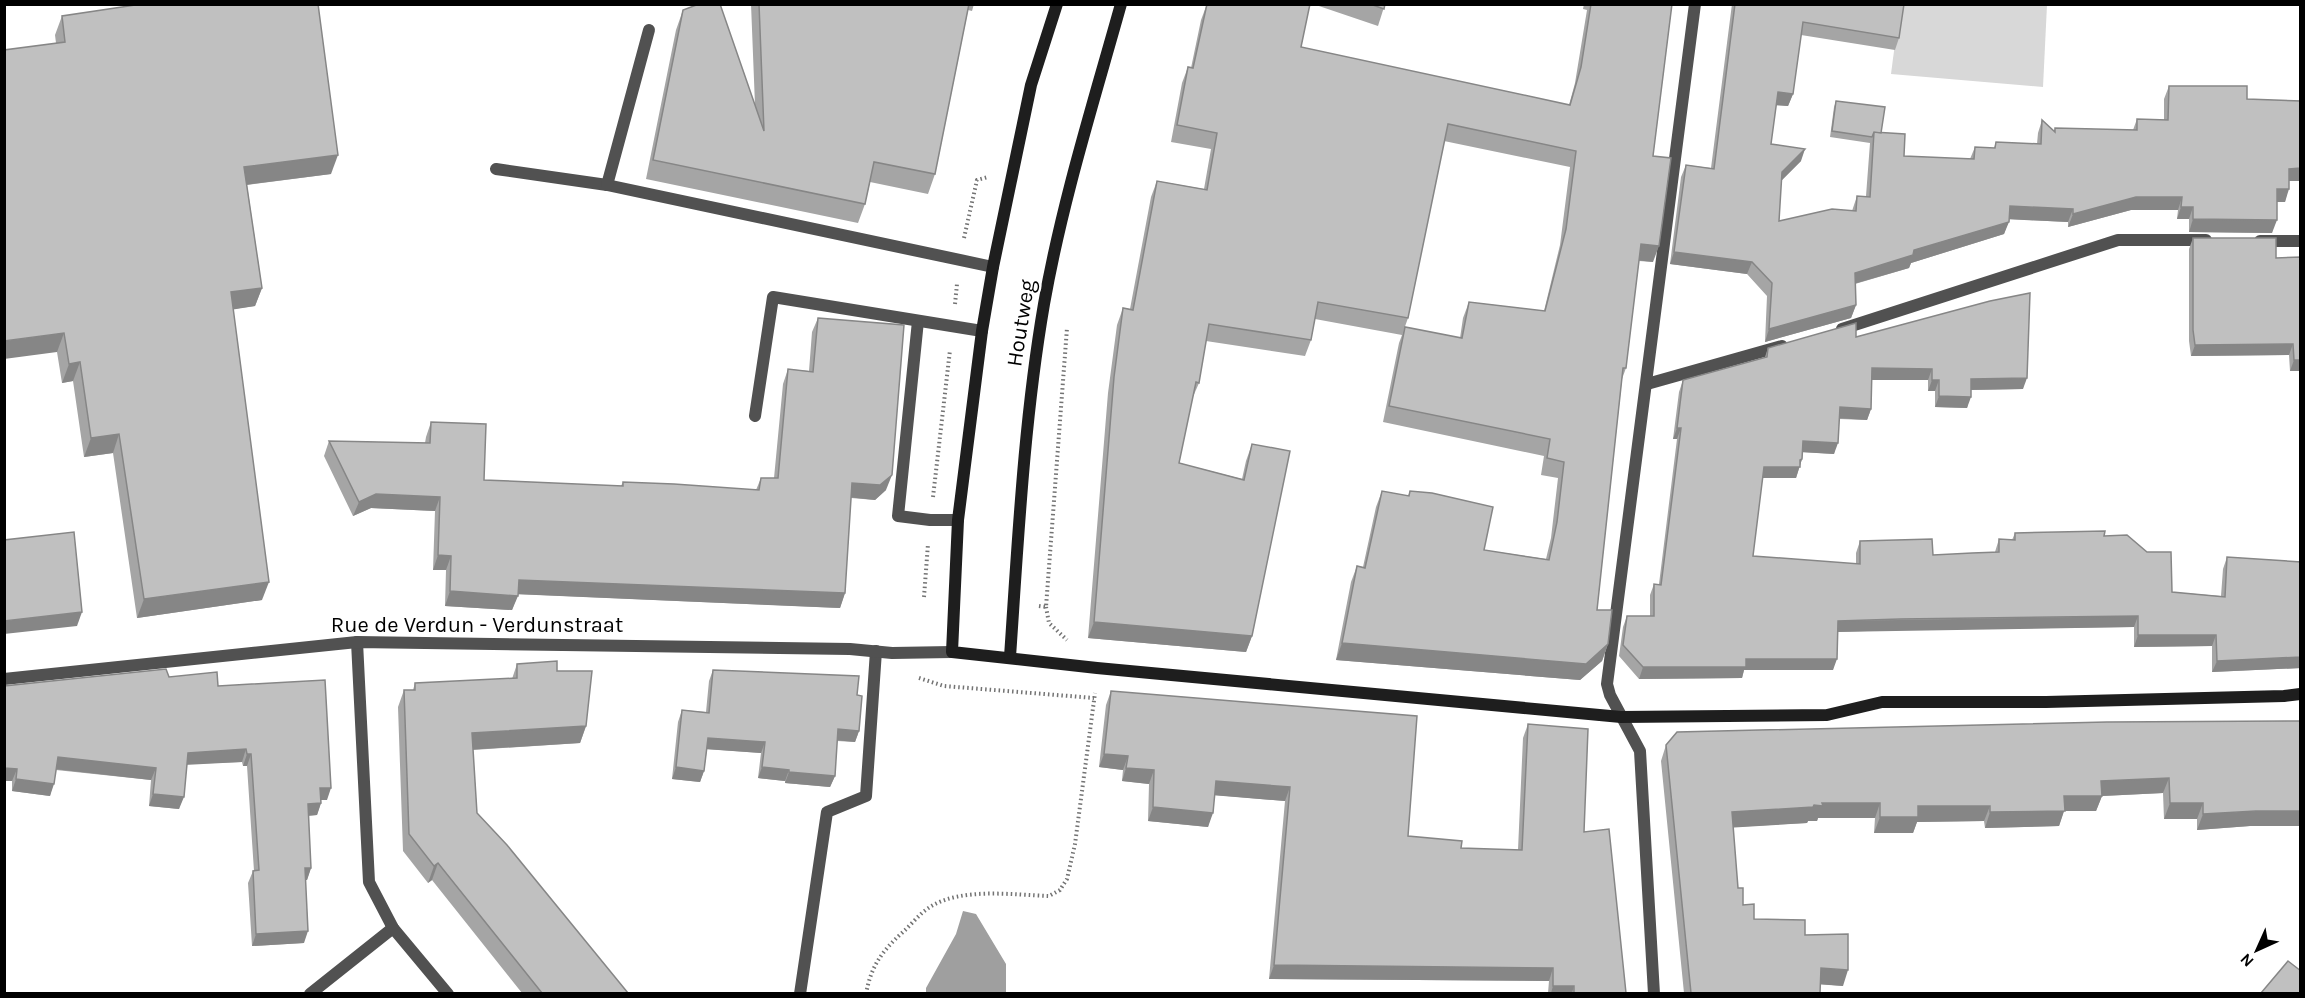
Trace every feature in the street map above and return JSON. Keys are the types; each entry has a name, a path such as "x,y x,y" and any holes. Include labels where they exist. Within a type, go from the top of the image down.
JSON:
{"main road":[{"name":"Houtweg","path":"952,652 958,520 982,331 993,267 1032,85 1057,4"},
{"name":"Houtweg","path":"1010,657 1029,409 1044,304 1072,175 1121,4"},
{"path":"952,652 1097,668 1621,717 1827,715 1882,702 2046,702 2301,694"},
{"path":"2284,696 2301,702"}],"street":[{"path":"1654,993 1640,751 1621,717 1607,684 1695,4"},
{"path":"607,185 649,30"},
{"path":"495,169 607,185 993,267"},
{"path":"1833,331 2118,240 2221,240"},
{"path":"2243,241 2301,241"},
{"path":"755,416 773,297 982,331"},
{"path":"918,321 898,516 930,520 958,520"},
{"path":"1647,384 1799,341"},
{"path":"357,642 369,882 393,928 448,993"},
{"name":"Rue de Verdun - Verdunstraat","path":"4,679 357,642 838,649 892,653 952,652"},
{"path":"800,993 827,812 866,796 876,651"},
{"path":"309,993 393,928"}],"path":[{"path":"924,597 930,520 960,260 977,180 991,175"},
{"path":"1068,325 1046,607 1049,623 1072,644"},
{"path":"1038,606 1046,607"},
{"path":"910,676 944,686 1094,698"},
{"path":"866,993 869,974 879,958 890,944 931,907 966,895 1049,896 1060,890 1067,879 1075,844 1096,686"}],"shaded area":[{"path":"1900,5 2047,5 2043,87 1891,74"},
{"path":"963,911 976,914 1006,964 1006,993 926,993 926,988 956,934"}],"building":[{"path":"142,4 318,4 338,155 244,167 262,288 231,292 269,582 144,599 119,434 91,438 80,362 69,364 64,333 4,341 4,50 65,42 62,16"},
{"path":"699,4 720,4 764,131 759,4 969,4 935,174 874,162 865,204 653,160 683,10"},
{"path":"1207,4 1310,4 1301,47 1570,105 1581,67 1591,4 1672,4 1653,156 1671,158 1659,246 1641,244 1626,368 1623,368 1597,610 1612,610 1608,644 1586,664 1342,643 1357,566 1365,568 1382,491 1409,496 1410,491 1432,493 1493,507 1484,550 1549,560 1557,522 1564,462 1547,458 1550,439 1389,406 1405,327 1462,338 1469,302 1545,311 1566,229 1576,151 1448,124 1408,318 1318,302 1311,340 1209,324 1199,383 1196,382 1179,463 1244,480 1252,444 1290,451 1252,636 1094,622 1114,377 1123,308 1133,310 1157,181 1207,190 1217,133 1177,125 1188,67 1193,68"},
{"path":"1370,4 1385,4 1384,9"},
{"path":"1735,4 1904,4 1899,38 1803,22 1793,94 1778,92 1771,144 1805,149 1782,172 1779,221 1832,209 1856,211 1857,196 1870,197 1874,132 1905,134 1904,156 1974,159 1975,147 1995,148 1996,142 2041,144 2042,120 2055,132 2055,128 2137,130 2137,119 2168,120 2169,86 2247,86 2247,99 2301,101 2301,168 2289,169 2289,189 2277,189 2277,220 2193,219 2193,207 2181,207 2182,197 2136,197 2073,214 2073,209 2010,206 2009,222 1914,250 1913,255 1855,273 1856,305 1769,329 1772,283 1752,262 1674,252 1686,165 1714,169"},
{"path":"1836,101 1885,107 1881,133 1874,132 1872,137 1832,131"},
{"path":"2193,238 2276,238 2276,258 2301,257 2301,360 2294,360 2293,344 2195,345"},
{"path":"2030,293 2027,378 1971,379 1971,397 1939,396 1939,380 1932,380 1932,369 1872,368 1871,409 1840,407 1838,443 1803,441 1800,467 1764,467 1753,556 1860,564 1860,541 1932,539 1933,555 1999,552 1999,539 2015,540 2015,533 2105,531 2104,536 2127,535 2147,552 2171,552 2172,592 2225,597 2227,557 2301,562 2301,657 2217,661 2216,635 2138,635 2138,616 1900,619 1838,621 1837,659 1746,659 1746,667 1643,667 1623,645 1627,616 1654,616 1654,584 1661,585 1681,428 1677,428 1683,380 1767,357 1768,348 1856,323 1856,337 1990,301"},
{"path":"818,318 904,325 892,475 880,485 852,483 845,593 519,580 518,596 450,591 451,556 438,555 440,497 376,494 359,502 329,441 430,443 431,422 486,424 484,480 623,486 623,482 759,490 761,478 778,478 788,369 813,372"},
{"path":"74,532 82,612 4,621 4,540"},
{"path":"557,661 557,671 592,671 586,726 472,733 477,813 507,845 628,993 542,993 438,863 434,866 409,834 404,690 415,690 415,683 517,678 517,664"},
{"path":"166,669 169,677 217,672 218,686 325,680 331,788 320,788 321,803 308,804 311,868 305,868 308,931 256,934 253,871 259,870 251,754 247,754 246,749 188,753 184,797 153,794 156,768 58,757 54,784 16,779 17,769 4,768 4,686"},
{"path":"713,670 859,676 857,695 862,696 859,731 838,729 835,776 762,767 765,742 708,738 704,771 676,767 682,710 709,713"},
{"path":"1111,691 1417,716 1408,836 1462,841 1461,848 1522,850 1528,724 1588,729 1584,832 1609,829 1626,993 1574,993 1574,986 1553,986 1553,968 1274,965 1290,787 1216,781 1213,813 1153,807 1154,770 1126,768 1128,756 1104,754"},
{"path":"2301,721 2301,811 2203,814 2203,803 2170,803 2169,778 2101,781 2102,796 2064,796 2065,811 1990,812 1990,806 1918,806 1918,817 1880,817 1880,803 1822,803 1823,806 1732,812 1738,888 1743,888 1743,905 1754,904 1754,919 1805,920 1805,935 1848,934 1848,970 1821,968 1820,993 1691,993 1666,745 1677,732 2107,722"},
{"path":"2288,961 2301,971 2301,993 2261,993"}]}
